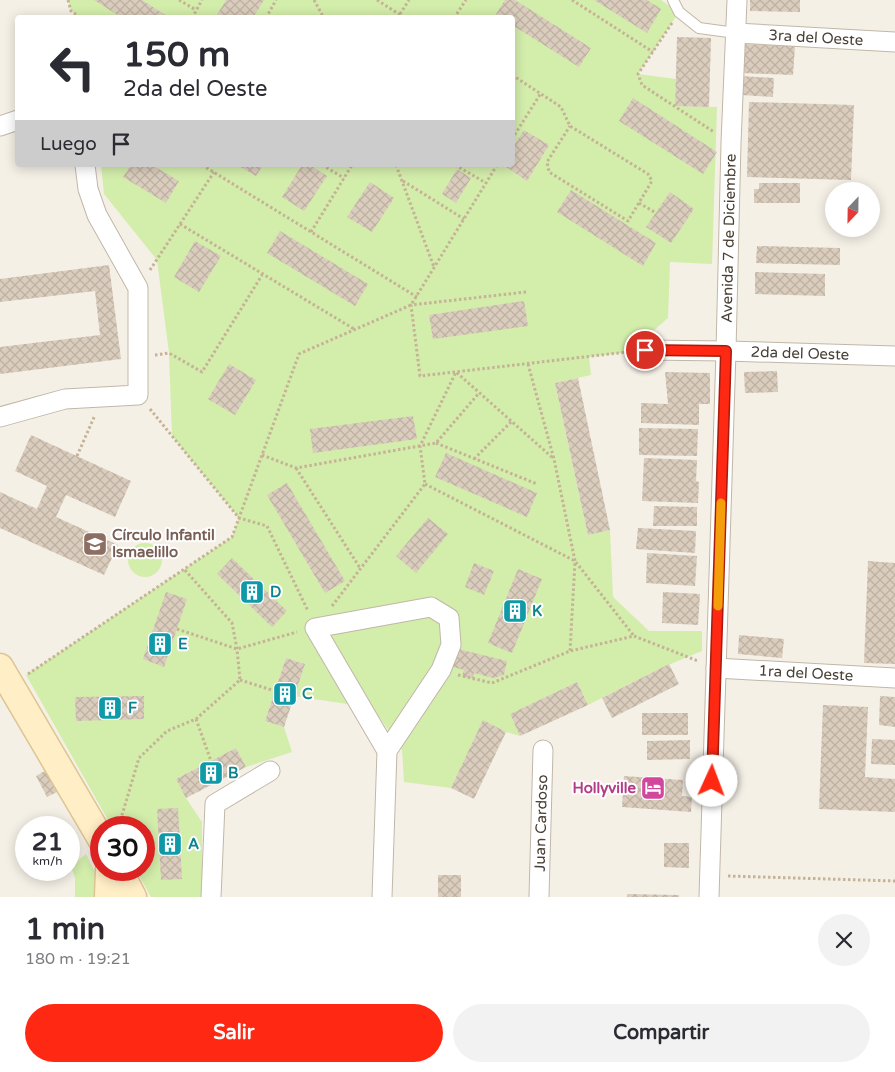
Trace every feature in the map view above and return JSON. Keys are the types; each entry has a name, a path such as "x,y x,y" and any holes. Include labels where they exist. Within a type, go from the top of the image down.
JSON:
{"main road":[{"path":"6,676 90,820"},
{"path":"108,897 109,881"},
{"path":"125,881 133,897"}],"street":[{"name":"Avenida 7 de Diciembre","path":"709,897 731,143 737,0"},
{"name":"3ra del Oeste","path":"736,33 895,42"},
{"path":"0,126 15,121"},
{"path":"0,417 65,399 138,394 138,288 97,215 88,189 85,167"},
{"name":"2da del Oeste","path":"645,350 895,356"},
{"path":"382,897 387,751 441,670 451,645 449,618 431,607 315,628 387,751"},
{"name":"1ra del Oeste","path":"716,668 895,678"},
{"name":"Juan Cardoso","path":"539,897 543,750"},
{"path":"211,897 215,804 270,771"}],"lane":[{"path":"673,0 679,12 699,28 736,33"}],"path":[{"path":"68,0 71,11 77,15"},
{"path":"179,0 196,10"},
{"path":"194,15 202,0"},
{"path":"267,15 276,0"},
{"path":"314,0 322,15"},
{"path":"377,0 400,15 409,0"},
{"path":"456,15 466,0"},
{"path":"572,0 653,52"},
{"path":"679,12 638,74 642,85 731,143"},
{"path":"515,76 561,107 570,126 648,174 652,182 628,221 550,172 547,162 570,126"},
{"path":"515,134 540,93"},
{"path":"205,167 417,296"},
{"path":"325,167 344,178"},
{"path":"312,232 351,167"},
{"path":"397,167 434,268"},
{"path":"459,167 486,183"},
{"path":"496,167 412,305 420,376 645,350"},
{"path":"138,288 214,172"},
{"path":"402,181 464,219"},
{"path":"639,203 656,213"},
{"path":"180,224 354,330"},
{"path":"137,358 169,353 202,372 262,274"},
{"path":"6,676 184,569 232,537 299,354 412,305 526,292"},
{"path":"528,364 554,459 575,561 570,651"},
{"path":"456,372 554,459"},
{"path":"177,629 237,649 315,628 424,484 420,446 456,372"},
{"path":"436,443 479,393"},
{"path":"138,394 239,518 267,526 315,628"},
{"path":"77,456 103,396"},
{"path":"474,459 512,421"},
{"path":"262,455 296,468 436,443 536,484"},
{"path":"296,468 360,568"},
{"path":"424,484 575,561 634,636 716,668"},
{"path":"184,569 232,623 240,680"},
{"path":"441,670 492,683 570,651 634,636"},
{"path":"240,680 275,691"},
{"path":"122,816 139,758 167,731 196,719 240,680"},
{"path":"196,719 211,761"},
{"path":"710,876 895,881"}],"green space":[{"path":"68,0 661,0 679,12 638,74 676,79 675,106 717,107 712,264 670,262 668,318 629,352 589,357 591,375 555,383 588,535 610,530 613,597 649,631 702,631 702,651 661,668 588,705 577,682 510,714 520,736 506,732 483,721 451,788 404,782 402,750 373,708 294,696 305,664 286,658 265,721 284,727 292,752 246,767 236,748 176,779 202,822 202,897 151,897 142,881 155,881 155,816 106,816 26,675 232,537 239,518 172,436 169,353 157,260 104,194 101,167 515,167 515,15 77,15 71,11"},
{"path":"145,543 152,544 157,548 161,553 161,567 157,572 152,576 145,577 138,576 133,572 129,567 128,560 129,553 133,548 138,544"},
{"path":"86,854 90,862 90,881 96,881 97,897 75,897 75,881 80,881 80,859"}],"building":[{"path":"94,0 142,0 165,15 117,15"},
{"path":"226,0 264,0 255,15 217,15"},
{"path":"505,0 515,0 591,48 579,67 515,27 515,15 496,14"},
{"path":"594,0 647,0 661,9 647,33"},
{"path":"750,0 800,0 800,12 750,11"},
{"path":"677,37 711,38 709,107 675,106"},
{"path":"742,44 795,46 793,75 741,73"},
{"path":"742,76 774,78 773,97 742,95"},
{"path":"633,98 717,152 703,174 619,121"},
{"path":"749,102 854,105 851,180 747,177"},
{"path":"524,130 549,145 527,181 506,167 515,167 515,144"},
{"path":"130,167 155,167 179,181 166,203 123,177"},
{"path":"240,167 262,167 256,176"},
{"path":"301,167 313,167 327,176 304,211 282,197"},
{"path":"457,169 471,178 456,203 442,194"},
{"path":"370,182 394,198 372,232 347,217"},
{"path":"759,183 800,183 800,203 754,203 754,189 759,189"},
{"path":"571,190 656,243 643,266 557,212"},
{"path":"670,192 694,209 671,243 646,227"},
{"path":"280,231 368,284 355,306 267,253"},
{"path":"195,241 221,256 199,292 174,277"},
{"path":"757,246 840,248 840,265 756,263"},
{"path":"109,265 121,359 0,374 0,347 100,335 95,291 0,302 0,279"},
{"path":"755,272 825,274 825,296 755,294"},
{"path":"524,301 528,326 433,339 429,315"},
{"path":"229,364 256,380 235,415 208,399"},
{"path":"777,371 778,392 745,393 744,372"},
{"path":"665,372 710,373 710,404 699,404 699,425 641,423 641,403 668,404"},
{"path":"578,378 610,530 588,535 555,383"},
{"path":"413,416 417,439 313,453 310,429"},
{"path":"639,428 698,429 697,456 639,455"},
{"path":"31,435 131,481 115,517 66,495 56,517 118,545 104,575 0,528 0,492 37,509 47,486 15,471"},
{"path":"446,453 537,493 527,517 435,477"},
{"path":"644,458 697,460 698,503 642,501"},
{"path":"287,483 345,581 325,593 267,495"},
{"path":"654,506 697,507 697,526 653,526"},
{"path":"428,518 448,534 416,573 396,556"},
{"path":"638,528 696,531 695,553 636,549"},
{"path":"647,553 697,556 695,586 646,583"},
{"name":"D","path":"232,558 287,611 272,627 217,574"},
{"path":"868,561 895,563 895,664 864,663"},
{"path":"474,563 494,571 484,595 465,587"},
{"name":"K","path":"518,569 542,579 512,653 488,643"},
{"name":"E","path":"166,592 187,599 164,667 143,659"},
{"path":"663,592 700,594 698,625 662,623"},
{"path":"739,635 784,639 782,658 738,654"},
{"path":"458,649 507,661 504,675 493,678 474,673 473,678 462,676 464,670 453,667"},
{"name":"C","path":"286,658 305,664 284,727 265,721"},
{"path":"669,664 679,684 612,718 602,698"},
{"path":"577,682 588,705 520,736 510,714"},
{"name":"F","path":"144,696 144,719 76,721 75,697"},
{"path":"880,696 895,697 895,727 879,725"},
{"path":"823,705 868,707 865,777 895,779 895,812 819,809"},
{"path":"642,713 688,713 688,735 642,735"},
{"path":"483,720 506,732 474,799 451,788"},
{"path":"872,739 895,740 895,765 871,764"},
{"path":"690,740 690,759 647,760 647,741"},
{"name":"B","path":"236,748 246,767 186,798 176,779"},
{"path":"48,769 59,791 47,797 36,776"},
{"name":"Hollyville","path":"624,776 683,780 682,796 692,797 691,812 622,807"},
{"name":"A","path":"178,808 182,879 161,880 157,809"},
{"path":"664,843 689,843 689,868 664,867"},
{"path":"438,875 461,875 461,897 438,897"},
{"path":"627,894 679,895 679,897 627,897"}],"slow traffic":[{"path":"718,606 721,503"}],"place":[{"name":"Círculo Infantil Ismaelillo","path":"95,544"},
{"name":"D","path":"252,592"},
{"name":"K","path":"515,611"},
{"name":"E","path":"160,644"},
{"name":"C","path":"285,694"},
{"name":"F","path":"110,708"},
{"name":"B","path":"211,773"},
{"name":"Hollyville","path":"653,788"},
{"name":"A","path":"170,844"}],"route":[{"path":"645,350 726,351 712,781"}]}
